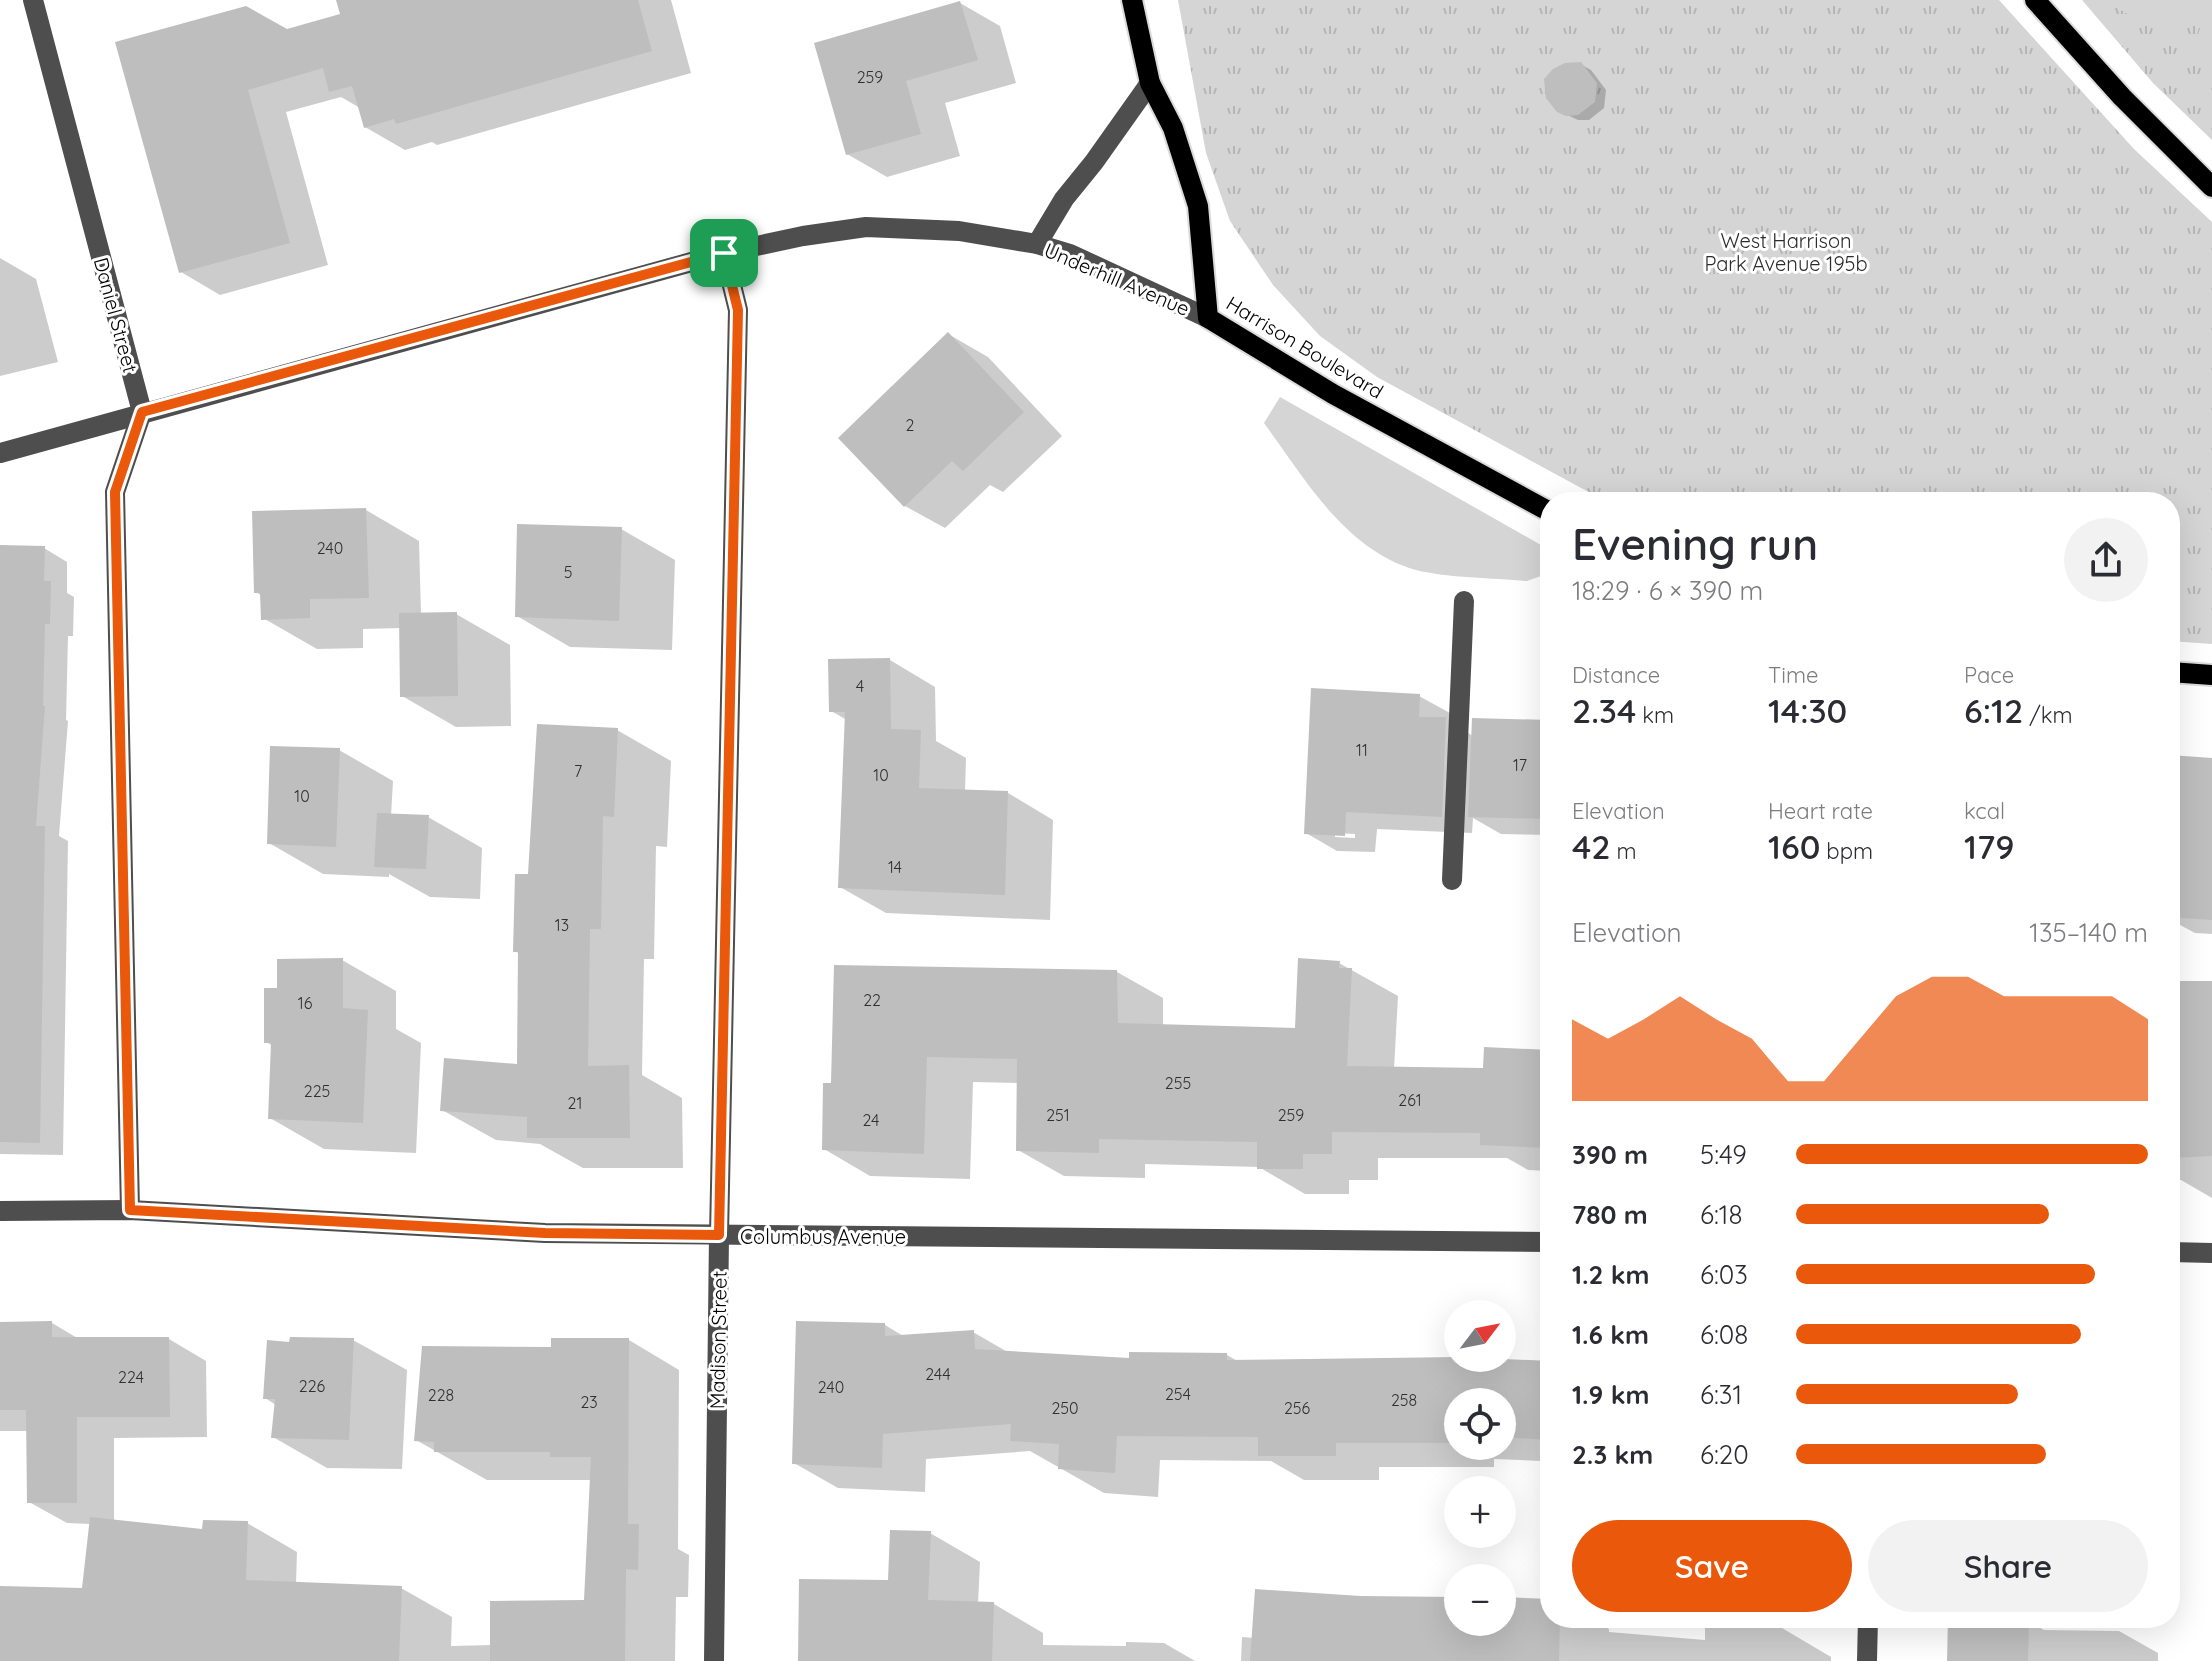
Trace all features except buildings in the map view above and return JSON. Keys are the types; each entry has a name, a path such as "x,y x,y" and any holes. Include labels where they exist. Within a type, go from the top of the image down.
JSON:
{"main road":[{"name":"Harrison Boulevard","path":"1132,0 1150,83 1173,128 1198,206 1208,318 1333,394 1540,507"},
{"path":"2035,0 2122,97 2212,187"},
{"path":"2180,673 2212,675"}],"street":[{"name":"Daniel Street","path":"33,0 142,412"},
{"path":"1037,244 1064,199 1150,83"},
{"name":"Underhill Avenue","path":"0,453 724,253 803,236 866,227 959,231 1037,244 1070,254 1208,318"},
{"name":"Madison Street","path":"714,1661 719,1235 738,310 724,253"},
{"path":"130,1210 115,492 142,412"},
{"path":"1452,880 1464,601"},
{"name":"Columbus Avenue","path":"0,1211 130,1210 545,1233 1540,1242"},
{"path":"2180,1252 2212,1253"},
{"path":"1867,1661 1868,1628"}],"green space":[{"name":"West Harrison Park Avenue 195b","path":"1178,0 1999,0 2134,149 2212,222 2212,644 2180,642 2180,492 1589,492 1377,377 1320,336 1273,285 1230,221 1206,153"},
{"path":"2082,0 2212,0 2212,140 2153,83"},
{"path":"2103,0 2212,0 2212,71 2188,61 2202,23 2157,31"},
{"path":"1280,397 1540,544 1540,576 1527,581 1456,576 1416,570 1391,560 1368,546 1329,510 1264,423"}],"route":[{"path":"724,253 738,310 719,1235 545,1233 130,1210 115,492 142,412 724,253"}]}
